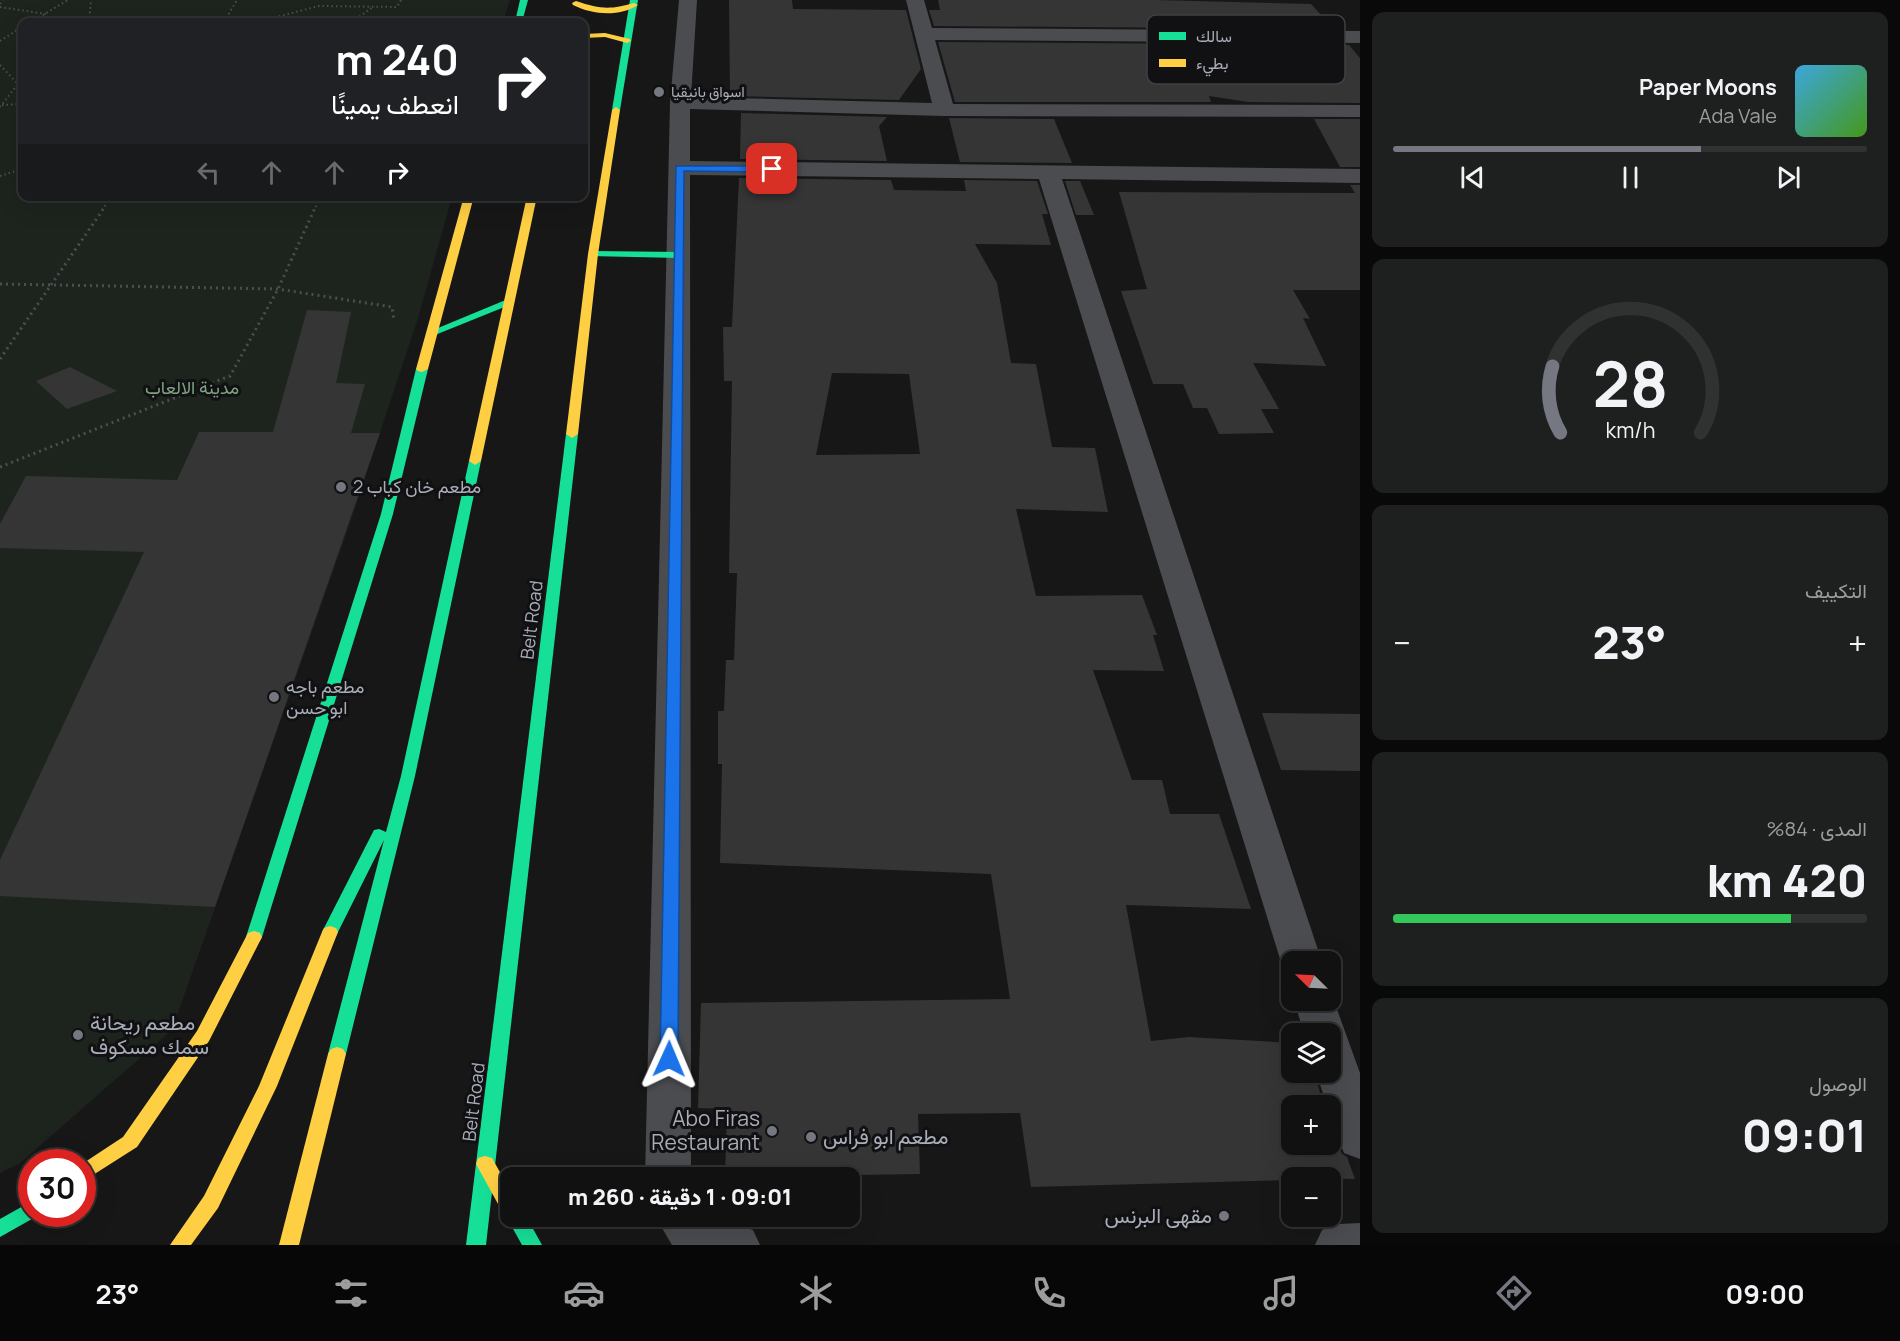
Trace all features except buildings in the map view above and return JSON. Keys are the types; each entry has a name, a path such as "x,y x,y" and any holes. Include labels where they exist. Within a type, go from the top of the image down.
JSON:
{"main road":[{"path":"519,18 524,0"},
{"path":"575,5 602,11 620,9 634,3"},
{"name":"Belt Road","path":"476,1245 593,254 634,3"},
{"path":"588,36 606,35 627,41"},
{"path":"96,1164 129,1142 203,1036 253,940 387,514 431,333 468,201"},
{"path":"289,1245 408,776 530,201"},
{"path":"593,254 679,255"},
{"path":"431,333 508,302"},
{"path":"180,1245 211,1202 268,1086 325,943 408,776"},
{"path":"485,1164 500,1190"},
{"path":"0,1229 18,1218"},
{"path":"522,1227 532,1245"}],"street":[{"path":"668,1167 680,103 688,0"},
{"path":"915,0 944,110"},
{"path":"923,34 1147,36"},
{"path":"1345,37 1360,37"},
{"path":"680,103 944,110 1360,111"},
{"path":"680,168 1360,176"},
{"path":"1048,172 1298,951"},
{"path":"1341,1082 1360,1140"},
{"path":"687,1227 693,1234 736,1245"},
{"path":"1339,1245 1360,1244"}],"path":[{"path":"3,0 0,6 46,14"},
{"path":"38,18 68,0"},
{"path":"89,18 91,0"},
{"path":"226,18 237,0"},
{"path":"272,18 319,6 397,7 401,0"},
{"path":"358,18 373,7"},
{"path":"0,41 18,30"},
{"path":"0,65 18,84 1,106"},
{"path":"1,106 18,104"},
{"path":"0,176 18,170"},
{"path":"0,359 108,201"},
{"path":"0,467 230,376 278,289 320,201"},
{"path":"0,284 278,289 392,307 395,327 431,333"}],"green space":[{"name":"مدينة الالعاب","path":"0,0 510,0 504,18 18,18 18,201 451,201 418,318 349,526 172,1030 36,1149 18,1149 18,1164 0,1173"}],"traffic: fast":[{"path":"519,18 524,0"},
{"path":"616,110 634,0"},
{"path":"593,254 679,255"},
{"path":"431,333 508,302"},
{"path":"254,937 387,514 422,369"},
{"path":"476,1245 572,434"},
{"path":"337,1054 408,776 475,461"},
{"path":"330,932 379,834"},
{"path":"0,1229 18,1218"},
{"path":"522,1227 532,1245"}],"traffic: slow":[{"path":"576,3 590,9 605,11 634,5"},
{"path":"588,36 605,35 627,41"},
{"path":"572,434 593,254 616,110"},
{"path":"422,369 468,201"},
{"path":"475,461 531,201"},
{"path":"180,1245 211,1202 268,1086 330,932"},
{"path":"96,1165 130,1142 203,1036 254,937"},
{"path":"289,1245 337,1054"},
{"path":"485,1164 500,1190"}],"place":[{"name":"اسواق بانيقيا","path":"659,92"},
{"name":"مطعم خان كباب 2","path":"341,487"},
{"name":"مطعم باجه ابو حسن","path":"274,697"},
{"name":"مطعم ريحانة سمك مسكوف","path":"78,1035"},
{"name":"Abo Firas Restaurant","path":"772,1131"},
{"name":"مطعم ابو فراس","path":"811,1137"},
{"name":"مقهى البرنس","path":"1224,1216"}],"route":[{"path":"669,1059 680,168 772,169"}]}
